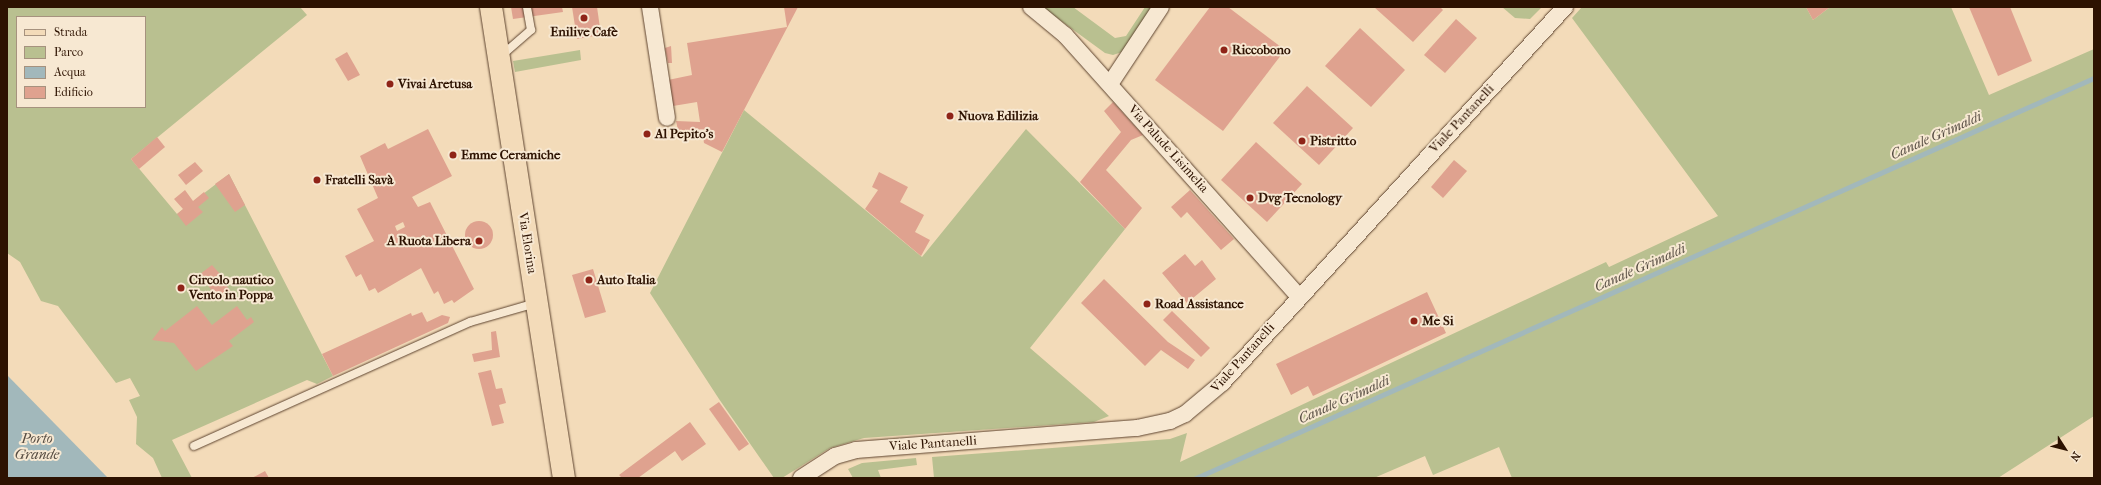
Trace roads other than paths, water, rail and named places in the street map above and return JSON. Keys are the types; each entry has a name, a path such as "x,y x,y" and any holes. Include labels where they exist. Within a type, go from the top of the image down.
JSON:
{"main road":[{"name":"Via Elorina","path":"491,7 564,478"}],"street":[{"path":"650,7 667,118"},
{"name":"Via Palude Lisimelia","path":"1031,7 1065,35 1299,297"},
{"path":"1110,84 1161,7"},
{"name":"Viale Pantanelli","path":"801,478 835,456 856,450 1137,428 1170,421 1204,400 1222,382 1565,7"}],"lane":[{"path":"499,58 531,30 528,7"},
{"path":"194,446 470,322 536,303"}],"water":[{"name":"Porto Grande","path":"7,375 108,478 7,478"}],"waterway":[{"name":"Canale Grimaldi","path":"1196,478 2094,78"}],"place":[{"name":"Enilive Cafè","path":"584,18"},
{"name":"Riccobono","path":"1224,50"},
{"name":"Vivai Aretusa","path":"390,84"},
{"name":"Nuova Edilizia","path":"950,116"},
{"name":"Al Pepito's","path":"647,134"},
{"name":"Pistritto","path":"1302,141"},
{"name":"Emme Ceramiche","path":"453,155"},
{"name":"Fratelli Savà","path":"317,180"},
{"name":"Dvg Tecnology","path":"1250,198"},
{"name":"A Ruota Libera","path":"479,241"},
{"name":"Auto Italia","path":"589,280"},
{"name":"Circolo nautico Vento in Poppa","path":"181,288"},
{"name":"Road Assistance","path":"1147,304"},
{"name":"Me Si","path":"1414,321"}]}
